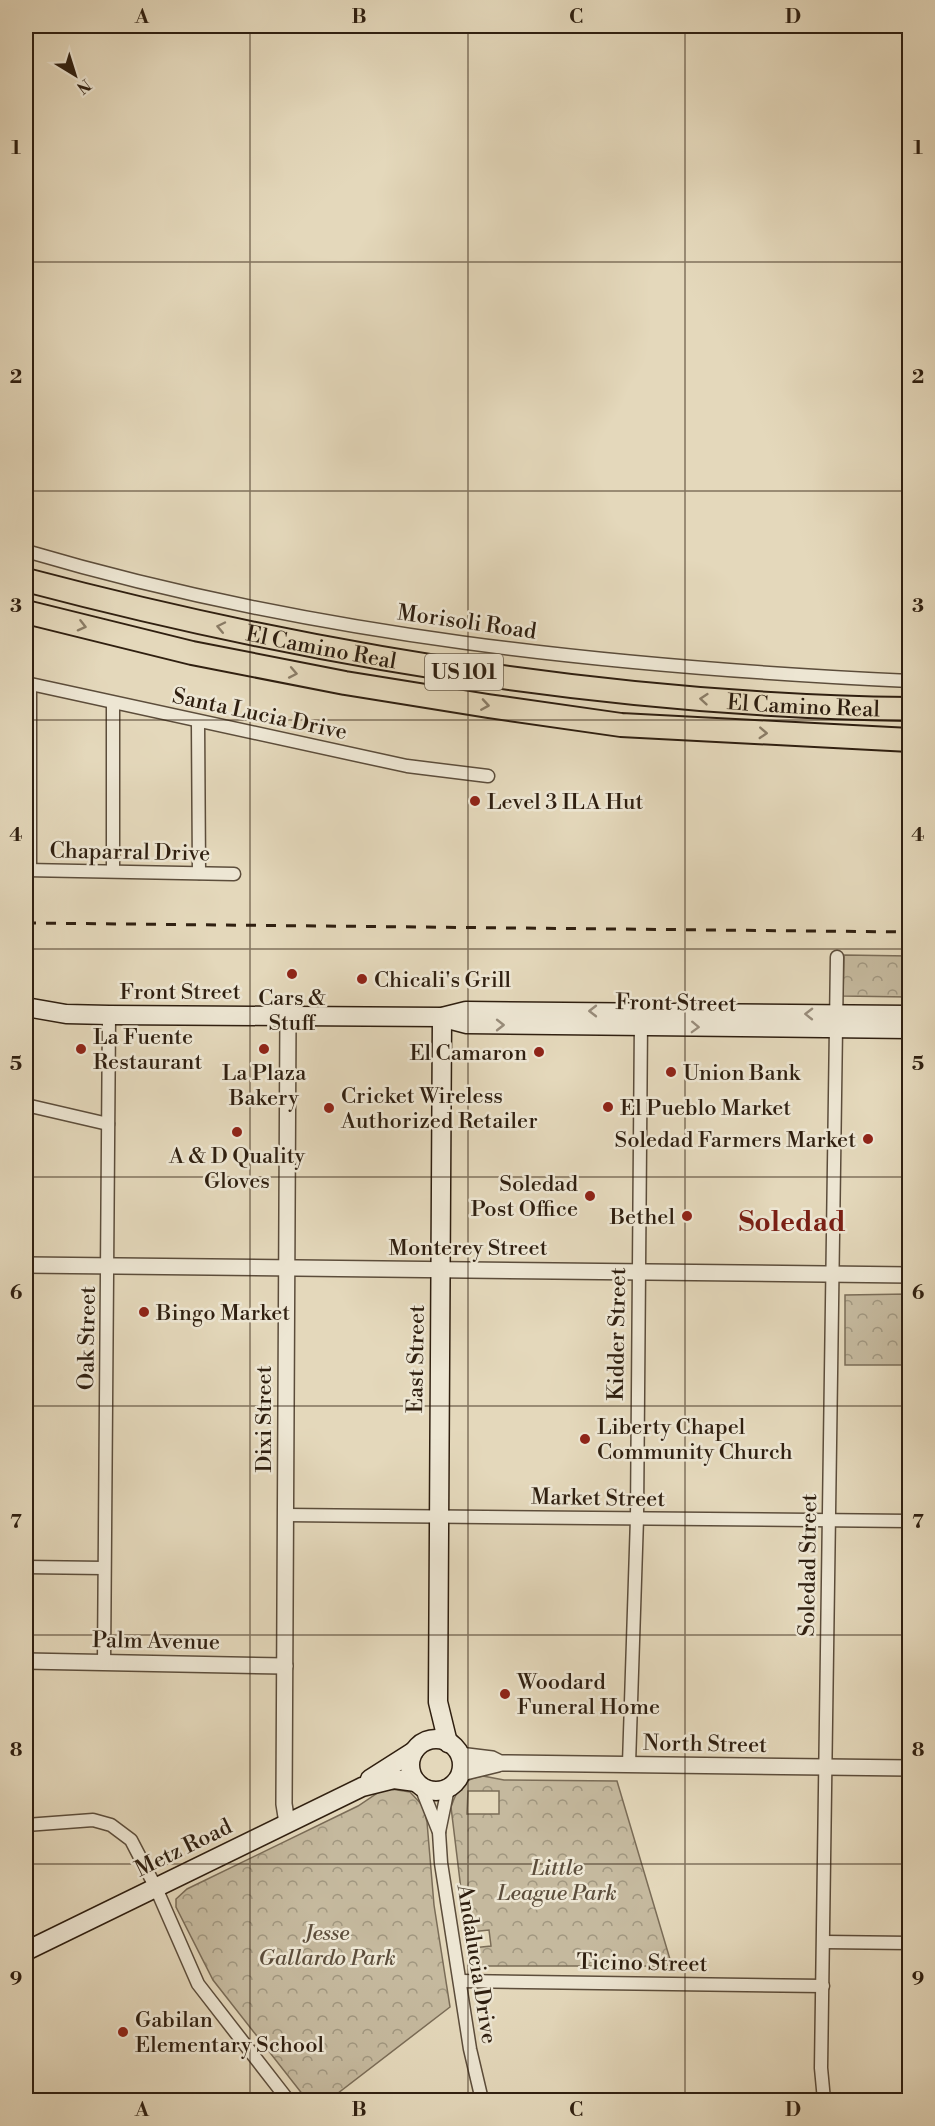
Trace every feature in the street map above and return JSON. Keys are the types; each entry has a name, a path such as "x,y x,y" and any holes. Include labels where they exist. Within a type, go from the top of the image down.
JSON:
{"highway":[{"name":"El Camino Real","path":"26,580 224,628 392,661 483,675 695,699 909,709"},
{"name":"El Camino Real","path":"26,612 192,653 345,683 488,706 621,725 909,740"}],"main road":[{"name":"Front Street","path":"26,1008 66,1014 109,1015 442,1017 466,1024 641,1018 837,1021 909,1029"},
{"name":"Front Street","path":"837,1021 909,1015"},
{"name":"East Street","path":"442,1017 437,1516 438,1702 456,1757"},
{"name":"East Street","path":"420,1746 438,1702"},
{"path":"436,1739 456,1757 448,1788 435,1791 418,1785 410,1769 420,1746 436,1739"},
{"name":"Metz Road","path":"362,1787 373,1776 420,1746"},
{"name":"Metz Road","path":"26,1951 362,1787 394,1779 418,1785"}],"street":[{"name":"Morisoli Road","path":"26,551 182,592 284,614 460,643 608,662 909,681"},
{"name":"Santa Lucia Drive","path":"28,683 113,704 407,766 488,776"},
{"path":"28,683 28,870"},
{"path":"113,704 113,871"},
{"path":"198,722 199,873"},
{"name":"Chaparral Drive","path":"28,870 234,873"},
{"name":"Soledad Street","path":"824,2100 821,2068 825,1942 828,1521 837,957"},
{"name":"Oak Street","path":"104,1663 109,1015"},
{"name":"Dixi Street","path":"287,1823 284,1804 288,1015"},
{"name":"Kidder Street","path":"629,1764 637,1518 641,1018"},
{"path":"26,1105 108,1124"},
{"name":"Monterey Street","path":"26,1265 909,1275"},
{"name":"Market Street","path":"286,1515 909,1521"},
{"path":"26,1567 104,1568"},
{"name":"Palm Avenue","path":"26,1661 200,1662 285,1666"},
{"name":"North Street","path":"456,1757 493,1767 500,1763 909,1768"},
{"name":"Andalucia Drive","path":"418,1785 440,1832"},
{"name":"Andalucia Drive","path":"448,1788 440,1832 441,1863 475,2073 482,2100"},
{"path":"26,1825 93,1821 111,1825 125,1834 136,1848 156,1888 198,1984 288,2100"},
{"path":"825,1942 909,1943"},
{"name":"Ticino Street","path":"460,1981 823,1986"}],"green space":[{"path":"844,955 909,956 909,997 843,996"},
{"path":"909,1294 909,1365 845,1365 845,1295"},
{"name":"Little League Park","path":"476,1777 504,1780 617,1781 672,1966 475,1966 470,1958 468,1947 451,1807 462,1786","holes":["468,1791 499,1791 499,1814 467,1814","489,1930 491,1946 472,1948 470,1932"]},
{"name":"Jesse Gallardo Park","path":"382,1790 410,1792 423,1806 427,1822 434,1905 450,2007 329,2100 307,2100 213,1980 176,1907 176,1899 187,1889 358,1806"}],"railway":[{"path":"26,923 910,932"}],"place":[{"name":"Level 3 ILA Hut","path":"475,801"},
{"name":"Cars & Stuff","path":"292,974"},
{"name":"Chicali's Grill","path":"362,979"},
{"name":"La Fuente Restaurant","path":"81,1049"},
{"name":"La Plaza Bakery","path":"264,1049"},
{"name":"El Camaron","path":"539,1052"},
{"name":"Union Bank","path":"671,1072"},
{"name":"El Pueblo Market","path":"608,1107"},
{"name":"Cricket Wireless Authorized Retailer","path":"329,1108"},
{"name":"A & D Quality Gloves","path":"237,1132"},
{"name":"Soledad Farmers Market","path":"868,1139"},
{"name":"Soledad Post Office","path":"590,1196"},
{"name":"Bethel","path":"687,1216"},
{"name":"Bingo Market","path":"144,1312"},
{"name":"Liberty Chapel Community Church","path":"585,1439"},
{"name":"Woodard Funeral Home","path":"505,1694"},
{"name":"Gabilan Elementary School","path":"123,2032"}],"district":[{"name":"Soledad","path":"792,1221"}]}
